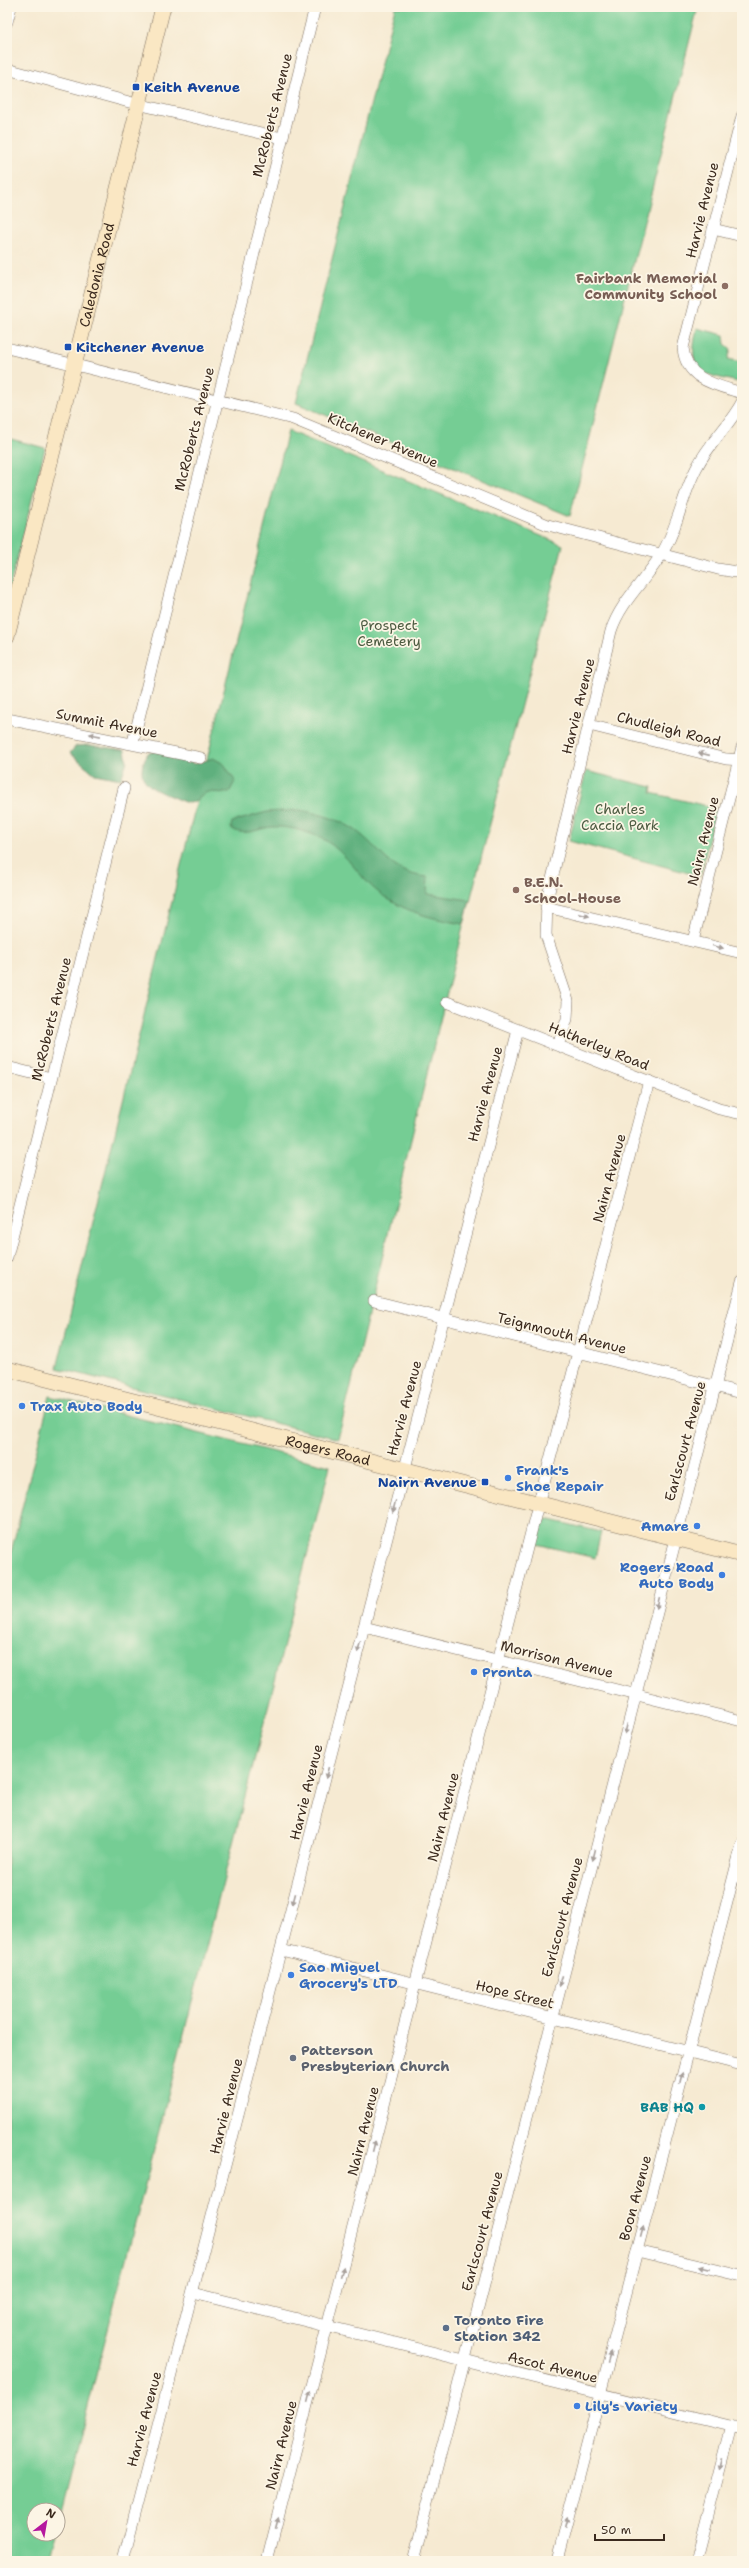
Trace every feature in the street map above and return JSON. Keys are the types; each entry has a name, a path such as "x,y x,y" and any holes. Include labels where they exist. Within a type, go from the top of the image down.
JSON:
{"street":[{"path":"7,22 11,7"},
{"name":"Caledonia Road","path":"7,636 163,7"},
{"name":"McRoberts Avenue","path":"133,742 216,399 315,7"},
{"path":"7,69 138,104 282,138"},
{"name":"Harvie Avenue","path":"742,116 684,344 684,355 688,366 696,377 742,393"},
{"path":"713,229 742,236"},
{"name":"Kitchener Avenue","path":"7,348 216,399 308,424 548,525 721,570 742,573"},
{"name":"Harvie Avenue","path":"558,1045 567,1019 568,1001 546,935 546,907 615,621 619,612 661,555 669,539 687,486 697,466 742,402"},
{"name":"Summit Avenue","path":"7,719 133,742 200,758"},
{"name":"Chudleigh Road","path":"589,725 740,760"},
{"name":"Nairn Avenue","path":"693,941 740,760 742,747"},
{"name":"McRoberts Avenue","path":"7,1257 124,788"},
{"path":"546,907 742,953"},
{"name":"Hatherley Road","path":"447,1002 719,1109 742,1114"},
{"name":"Harvie Avenue","path":"123,2561 518,1030"},
{"path":"7,1067 51,1078"},
{"name":"Nairn Avenue","path":"267,2561 538,1505 649,1081"},
{"name":"Earlscourt Avenue","path":"413,2561 551,2018 742,1282"},
{"name":"Teignmouth Avenue","path":"374,1301 742,1393"},
{"name":"Rogers Road","path":"7,1369 538,1505 742,1555"},
{"name":"Morrison Avenue","path":"364,1627 742,1721"},
{"name":"Boon Avenue","path":"557,2561 742,1844"},
{"name":"Hope Street","path":"281,1950 742,2065"},
{"path":"636,2251 742,2276"},
{"name":"Ascot Avenue","path":"193,2293 737,2427"},
{"path":"696,2561 737,2427"}],"green space":[{"path":"395,7 698,7 570,516 296,403"},
{"path":"697,328 724,335 725,344 731,349 728,359 742,362 742,383 707,374 700,370 696,364 694,355 694,344"},
{"name":"Prospect Cemetery","path":"288,431 563,545 460,939 338,1439 57,1368"},
{"path":"7,438 45,448 7,598"},
{"path":"88,745 125,750 127,761 121,779 95,774 70,753 76,746"},
{"path":"156,751 195,764 213,758 224,764 235,781 229,793 207,792 194,802 188,803 181,801 162,793 145,781 142,769 144,762 148,753"},
{"name":"Charles Caccia Park","path":"586,771 652,787 651,793 716,808 700,876 569,841"},
{"path":"300,810 322,815 342,823 364,837 395,866 415,875 428,877 427,894 470,900 464,924 425,916 389,900 368,883 340,852 319,837 284,827 272,827 251,832 236,831 231,828 232,822 267,812"},
{"path":"50,1396 330,1466 63,2502 26,2502 26,2542 53,2542 48,2561 7,2561 7,1568"},
{"path":"546,1519 601,1532 595,1558 537,1544 542,1524"}],"place":[{"name":"Keith Avenue","path":"136,87"},
{"name":"Fairbank Memorial Community School","path":"725,286"},
{"name":"Kitchener Avenue","path":"68,347"},
{"name":"B.E.N. School-House","path":"516,890"},
{"name":"Trax Auto Body","path":"22,1406"},
{"name":"Frank's Shoe Repair","path":"508,1478"},
{"name":"Nairn Avenue","path":"485,1482"},
{"name":"Amare","path":"697,1526"},
{"name":"Rogers Road Auto Body","path":"722,1575"},
{"name":"Pronta","path":"474,1672"},
{"name":"Sao Miguel Grocery's LTD","path":"291,1975"},
{"name":"Patterson Presbyterian Church","path":"293,2058"},
{"name":"BAB HQ","path":"702,2107"},
{"name":"Toronto Fire Station 342","path":"446,2328"},
{"name":"Lily's Variety","path":"577,2406"}]}
